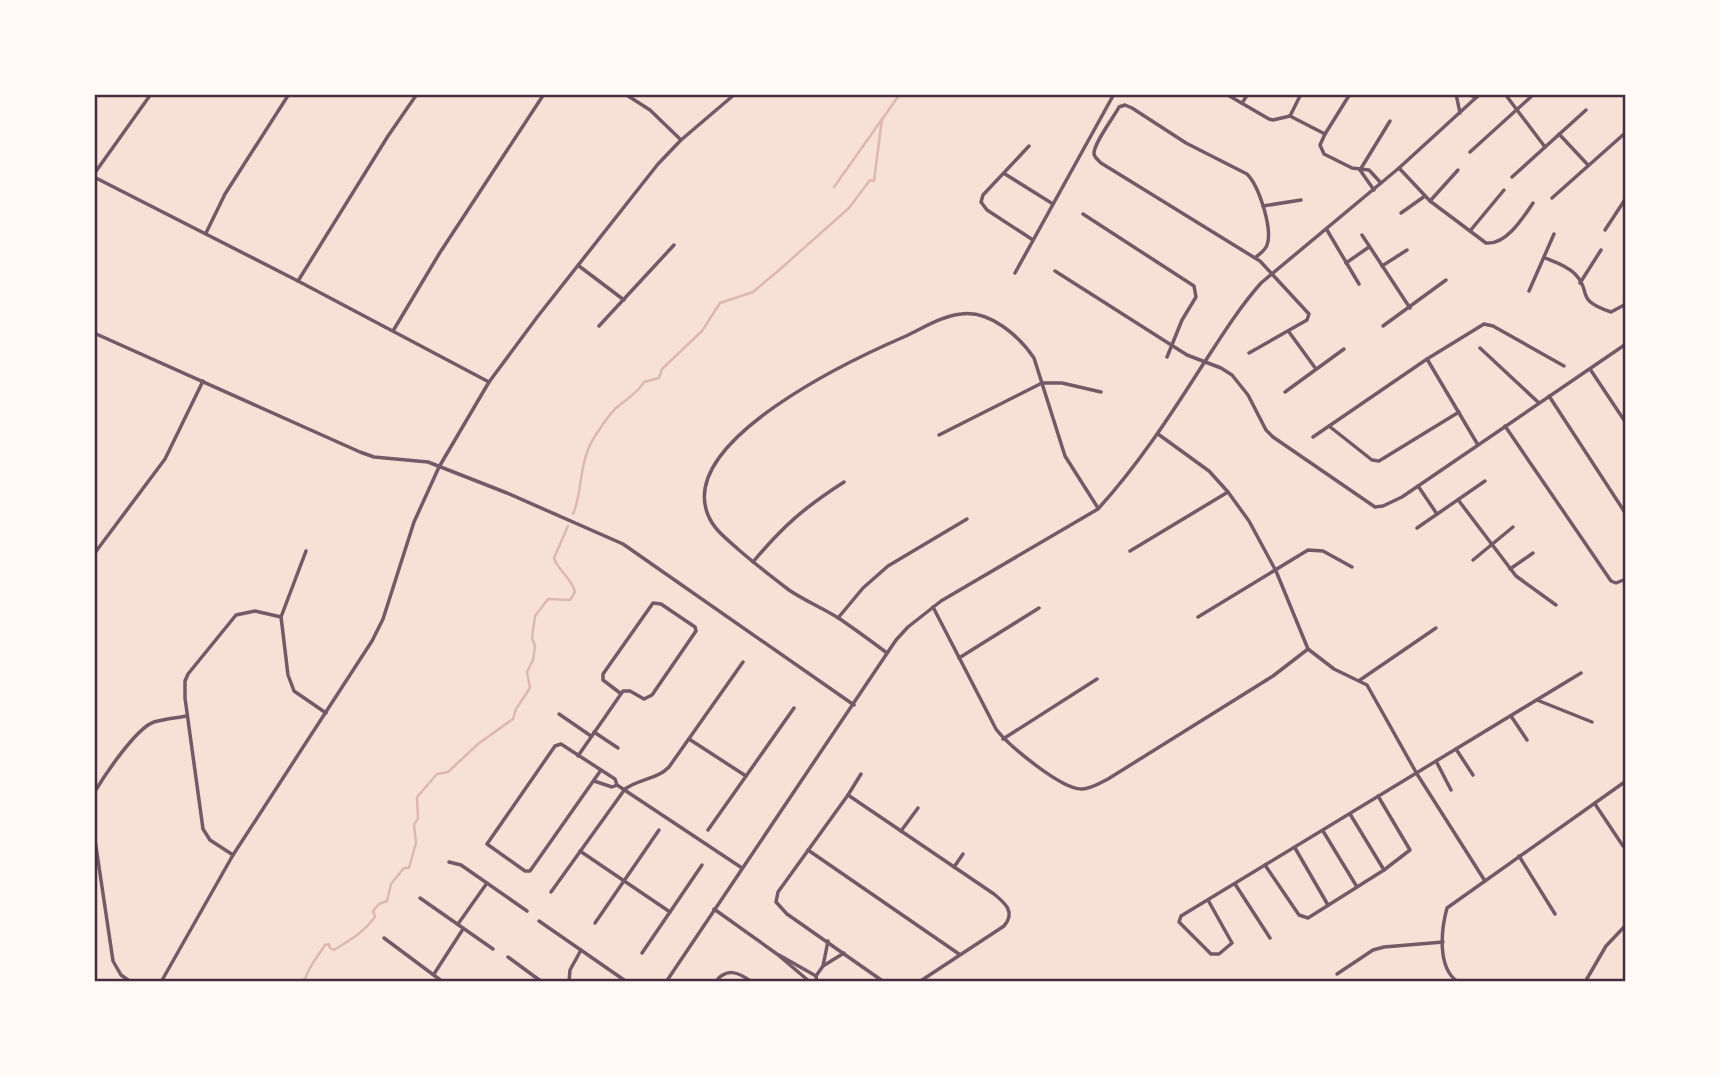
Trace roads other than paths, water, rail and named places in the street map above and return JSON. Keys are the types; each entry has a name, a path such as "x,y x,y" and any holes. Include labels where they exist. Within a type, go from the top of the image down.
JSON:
{"street":[{"path":"151,94 94,175 489,382"},
{"path":"206,233 225,194 289,94"},
{"path":"298,281 382,145 417,94"},
{"path":"393,331 439,254 544,94"},
{"path":"625,94 657,117 681,140"},
{"path":"162,982 233,855 372,642 383,619 414,522 439,467 489,382 629,200 681,140 735,94"},
{"path":"1015,273 1114,94"},
{"path":"1226,94 1273,120 1290,116 1325,134"},
{"path":"1242,103 1248,94"},
{"path":"1290,116 1301,94"},
{"path":"1350,94 1320,145 1324,154 1360,170 1370,171 1381,183"},
{"path":"1457,94 1460,113"},
{"path":"1465,94 1478,96"},
{"path":"1505,94 1545,147"},
{"path":"1470,152 1534,94"},
{"path":"666,982 887,653 908,627 933,607 1098,509 1158,435 1244,303 1273,274 1374,190 1478,96"},
{"path":"1249,353 1289,332 1307,320 1308,314 1255,258 1096,158 1094,152 1119,107 1125,105 1186,144 1247,174 1254,181 1263,206 1268,244 1255,258"},
{"path":"1512,177 1586,110"},
{"path":"1360,170 1390,121"},
{"path":"1559,134 1588,165"},
{"path":"1552,198 1624,134"},
{"path":"1029,146 983,195 981,202 987,210 1033,240"},
{"path":"1399,168 1430,201 1486,243 1496,242 1514,228 1533,203"},
{"path":"1360,170 1374,190"},
{"path":"1430,201 1458,170"},
{"path":"1005,174 1053,204"},
{"path":"1470,230 1504,190"},
{"path":"1401,213 1425,196"},
{"path":"1605,230 1626,198"},
{"path":"1263,206 1301,200"},
{"path":"1083,214 1194,286 1196,296 1182,320 1167,357"},
{"path":"1327,230 1359,284"},
{"path":"1529,292 1554,234"},
{"path":"1362,236 1410,308"},
{"path":"599,326 674,245"},
{"path":"1346,263 1369,247"},
{"path":"1382,266 1407,250"},
{"path":"1580,283 1601,250"},
{"path":"1545,258 1572,271 1588,302 1611,312 1626,304"},
{"path":"579,266 624,300"},
{"path":"1055,271 1187,355 1221,368 1241,383 1266,430 1273,437 1368,504 1383,506 1418,486 1626,344"},
{"path":"1383,326 1446,280"},
{"path":"887,653 838,618 791,591 753,562 718,531 707,513 705,493 708,476 726,451 751,424 803,387 867,353 961,313 994,321 1012,332 1034,358 1065,456 1098,509"},
{"path":"1313,437 1427,359 1484,324 1564,366"},
{"path":"1289,332 1316,369"},
{"path":"94,333 367,455 428,461 518,497 623,544 854,705"},
{"path":"1480,348 1539,403"},
{"path":"1285,392 1344,349"},
{"path":"1427,359 1478,445"},
{"path":"1590,369 1626,423"},
{"path":"94,554 165,459 203,382"},
{"path":"939,435 1042,383 1062,383 1101,392"},
{"path":"1549,396 1626,514"},
{"path":"1329,426 1372,460 1379,461 1458,412"},
{"path":"1505,426 1611,581 1616,583 1626,579"},
{"path":"1158,435 1209,471 1228,492 1249,521 1276,571 1308,649 1334,669 1367,684 1416,774 1485,881"},
{"path":"1417,528 1485,481"},
{"path":"753,562 780,529 815,500 844,482"},
{"path":"1418,486 1437,514"},
{"path":"1130,551 1228,492"},
{"path":"1459,501 1510,569 1523,582 1556,605"},
{"path":"838,618 863,588 888,566 967,519"},
{"path":"1473,560 1513,527"},
{"path":"1198,617 1308,550 1316,549 1352,567"},
{"path":"306,551 281,617 288,675 294,691 326,713"},
{"path":"1510,569 1533,553"},
{"path":"578,755 620,693 626,690 644,699 649,698 696,631 695,627 661,604 653,603 603,674 603,680 620,693"},
{"path":"933,607 1003,739 1066,785 1086,789 1108,779 1273,676 1308,649"},
{"path":"959,658 1039,608"},
{"path":"233,855 210,840 203,829 184,688 188,674 236,615 255,611 281,617"},
{"path":"1359,680 1436,628"},
{"path":"551,892 625,789 635,781 665,771 743,662"},
{"path":"1208,900 1232,943 1215,955 1179,922 1181,916 1581,673"},
{"path":"1003,739 1097,679"},
{"path":"1537,700 1592,722"},
{"path":"708,830 793,708"},
{"path":"559,714 618,748"},
{"path":"1511,715 1527,740"},
{"path":"94,793 147,726 153,722 187,716"},
{"path":"688,739 746,776"},
{"path":"601,771 530,871 525,871 487,844 555,746 561,744 615,779 617,785"},
{"path":"1456,750 1473,775"},
{"path":"1436,761 1451,790"},
{"path":"861,774 778,892 776,902 787,914 884,982"},
{"path":"594,781 625,789 742,867"},
{"path":"1458,982 1450,976 1446,968 1443,942 1447,908 1626,781"},
{"path":"848,795 1006,904 1010,917 1004,926 919,982"},
{"path":"1265,866 1299,915 1308,918 1384,870 1410,850 1378,796"},
{"path":"1595,804 1623,846"},
{"path":"901,831 918,808"},
{"path":"1350,814 1384,870"},
{"path":"595,923 660,830"},
{"path":"1322,831 1357,887"},
{"path":"94,833 113,961 121,975 131,982"},
{"path":"1295,848 1328,905"},
{"path":"808,850 960,955"},
{"path":"580,851 670,912"},
{"path":"954,867 963,854"},
{"path":"1519,856 1555,914"},
{"path":"449,862 461,865 527,911"},
{"path":"642,953 702,865"},
{"path":"458,924 487,883"},
{"path":"1235,884 1270,938"},
{"path":"420,898 493,949"},
{"path":"714,909 817,979 823,966 828,941"},
{"path":"539,921 627,982"},
{"path":"1585,982 1606,946 1626,925"},
{"path":"434,974 463,928"},
{"path":"384,938 443,982"},
{"path":"1337,974 1373,950 1443,942"},
{"path":"569,982 570,970 581,950"},
{"path":"823,966 844,953"},
{"path":"777,954 810,982"},
{"path":"508,957 534,979 542,982"},
{"path":"715,982 725,972 732,971 752,982"}],"waterway":[{"path":"834,187 900,94"},
{"path":"573,514 588,450 596,434 616,408 644,382 659,378 662,369 702,331 720,303 753,292 849,208 870,180 874,181 882,119"},
{"path":"297,982 305,979 325,945 329,944 334,950 365,928 375,917 373,911 379,904 387,901 391,884 404,868 409,868 416,843 414,825 418,818 417,797 437,774 448,772 478,744 513,719 516,709 530,688 527,672 533,660 535,616 548,599 570,600 575,592 554,558 568,526"}]}
